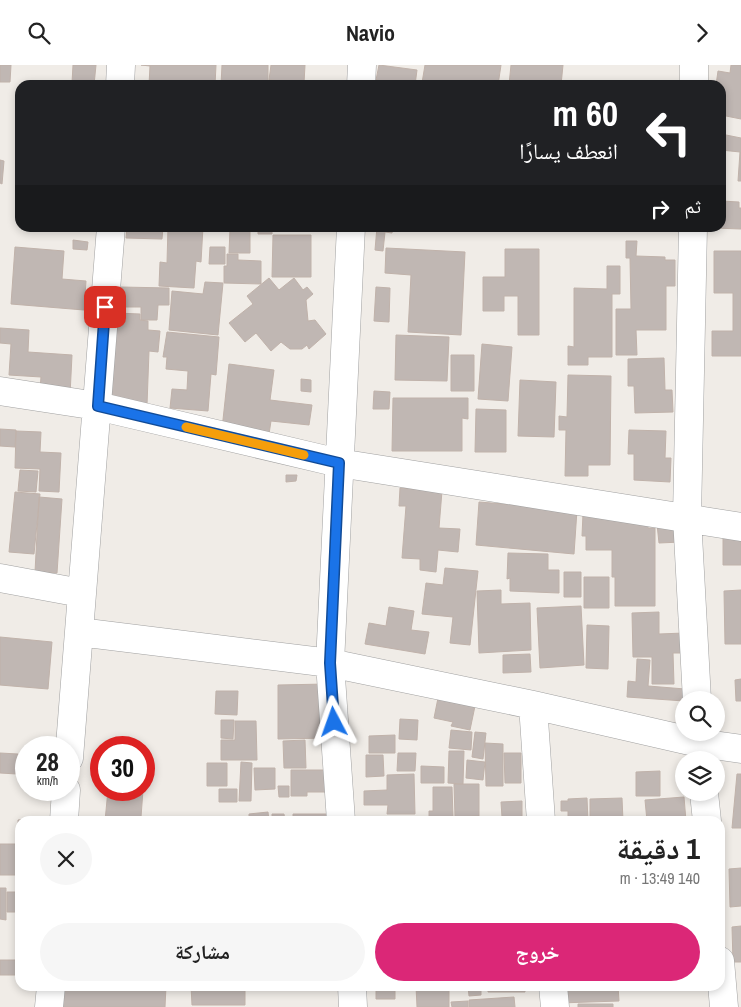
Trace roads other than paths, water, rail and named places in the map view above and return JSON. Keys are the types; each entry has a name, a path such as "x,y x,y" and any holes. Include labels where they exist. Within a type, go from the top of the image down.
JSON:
{"street":[{"path":"120,80 121,65"},
{"path":"361,80 362,65"},
{"path":"694,65 694,80"},
{"path":"71,736 111,232"},
{"path":"341,816 330,663 351,232"},
{"path":"694,232 687,517 697,691"},
{"path":"0,391 98,406 339,463 741,527"},
{"path":"0,578 82,593"},
{"path":"79,632 330,663 533,705 700,745 741,749"},
{"path":"533,705 541,816"},
{"path":"64,816 65,801"},
{"path":"705,801 706,816"},
{"path":"49,1007 51,991"},
{"path":"352,991 353,1007"},
{"path":"553,991 554,1007"},
{"path":"723,991 724,1007"}]}
